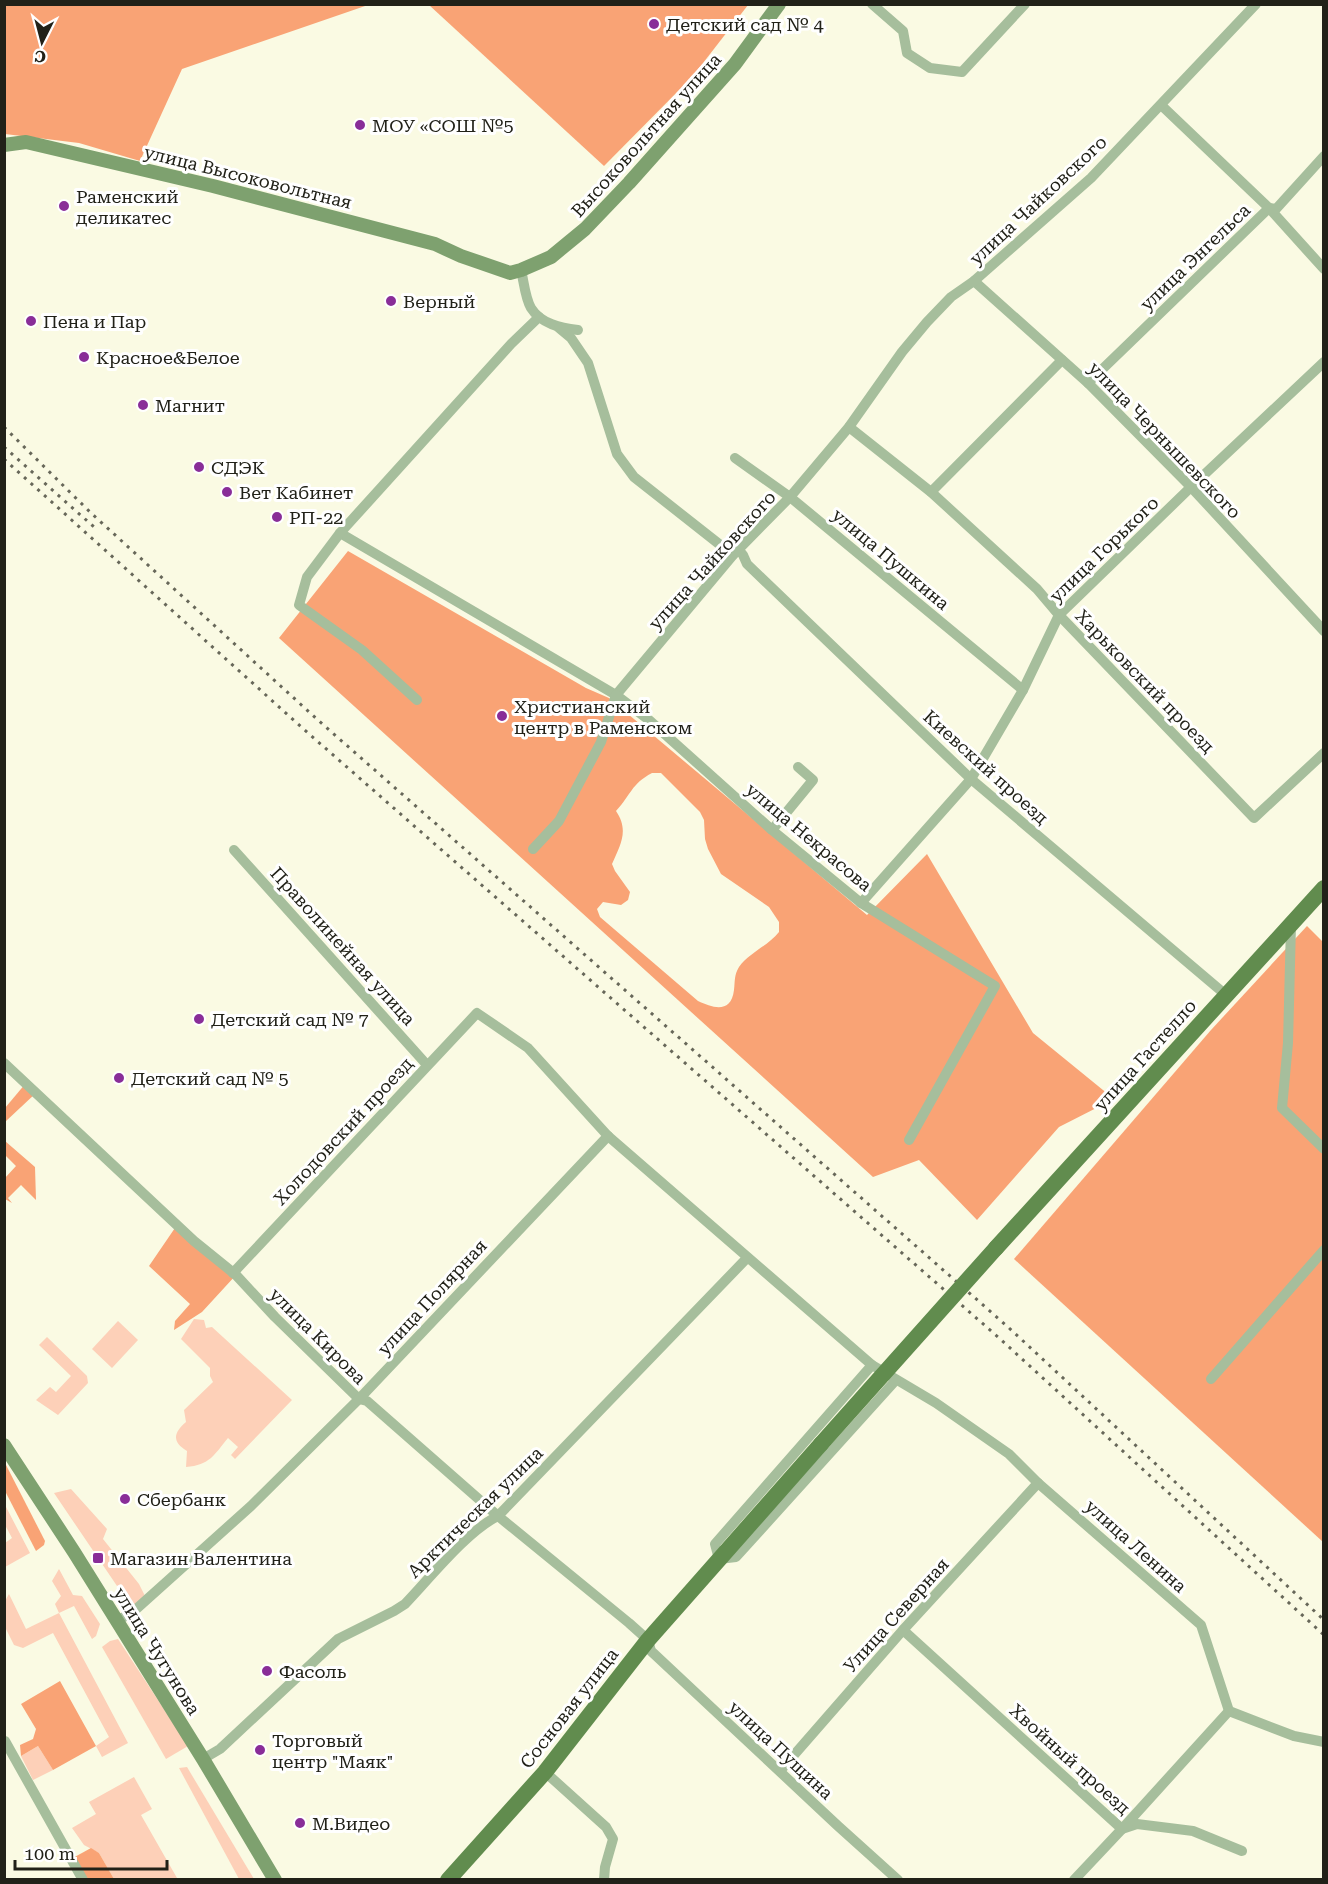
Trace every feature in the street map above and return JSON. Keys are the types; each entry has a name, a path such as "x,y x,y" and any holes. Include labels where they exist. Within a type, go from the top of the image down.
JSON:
{"main road":[{"name":"улица Гастелло","path":"821,1444 1323,888"},
{"name":"Сосновая улица","path":"448,1880 545,1772 648,1640 821,1444"}],"street":[{"name":"Высоковольтная улица","path":"478,263 510,273 521,270 551,257 600,215 735,64 779,4"},
{"path":"872,4 903,31 907,53 930,68 962,72 1025,4"},
{"name":"улица Чайковского","path":"616,695 736,553 790,497 849,427 902,352 927,322 951,297 974,281 1091,178 1256,4"},
{"path":"1161,105 1269,208 1323,269"},
{"name":"улица Высоковольтная","path":"4,144 26,142 213,186 435,244 478,263"},
{"name":"улица Энгельса","path":"1088,383 1269,208 1276,209 1323,156"},
{"path":"521,270 530,307 539,317 559,328 578,330"},
{"name":"улица Чернышевского","path":"974,281 1088,383 1191,487 1323,631"},
{"path":"417,700 362,650 300,605 306,578 340,533 511,344 539,317"},
{"name":"Киевский проезд","path":"559,328 571,338 588,363 617,454 634,477 736,553 743,555 747,564 971,778 1226,995"},
{"path":"931,492 1062,360"},
{"name":"улица Горького","path":"861,903 971,778 1023,690 1059,615 1323,362"},
{"name":"Харьковский проезд","path":"849,427 931,492 1037,589 1059,615 1254,818 1323,753"},
{"name":"улица Пушкина","path":"735,458 790,497 1023,690"},
{"path":"340,533 616,695 601,742 559,821 533,849"},
{"name":"улица Некрасова","path":"616,695 649,720 772,830 861,903 994,987 909,1140"},
{"path":"772,830 813,780 798,767"},
{"name":"Праволинейная улица","path":"234,850 427,1065"},
{"path":"1291,924 1288,1043 1282,1108 1323,1149"},
{"name":"Холодовский проезд","path":"233,1273 477,1013"},
{"name":"улица Ленина","path":"477,1013 528,1048 608,1136 872,1365 936,1403 1009,1454 1038,1483 1201,1625 1229,1711"},
{"name":"улица Кирова","path":"4,1063 194,1241 233,1273 359,1399 367,1401 498,1516 648,1640"},
{"name":"улица Полярная","path":"117,1622 134,1611 251,1506 359,1399 608,1136"},
{"path":"1211,1379 1323,1250"},
{"name":"Арктическая улица","path":"203,1758 220,1749 338,1639 405,1604 462,1544 486,1522 498,1516 747,1258"},
{"path":"872,1365 715,1544 719,1560 736,1557 896,1380"},
{"name":"улица Чугунова","path":"4,1445 203,1758 275,1880"},
{"name":"Улица Северная","path":"780,1771 903,1630 1038,1483"},
{"name":"Хвойный проезд","path":"903,1630 1122,1829 1137,1824 1193,1831 1242,1851"},
{"name":"улица Пущина","path":"648,1640 651,1651 898,1880"},
{"path":"1074,1880 1229,1711 1294,1736 1323,1742"},
{"path":"5,1741 82,1880"},
{"path":"545,1772 606,1827 613,1839 603,1880"}],"shaded area":[{"path":"5,5 368,5 182,69 140,161 79,143 5,134"},
{"path":"429,5 748,5 693,76 604,166"},
{"path":"348,551 586,688 609,698 867,915 927,854 1033,1033 1114,1099 1059,1127 977,1220 919,1160 873,1177 279,638","holes":["652,773 661,773 700,812 704,820 708,849 721,874 769,907 779,922 779,932 739,967 735,975 732,998 725,1006 715,1007 698,1001 600,917 597,909 603,902 621,905 628,900 630,892 612,864 621,843 623,831 616,811 640,781"]},
{"path":"1307,926 1324,943 1323,1542 1014,1259 1211,1030"},
{"path":"26,1083 36,1093 5,1122 5,1108"},
{"path":"5,1141 35,1167 36,1200 21,1185 8,1198 12,1203 5,1199 5,1178 16,1166 5,1155"},
{"path":"177,1225 236,1275 202,1312 174,1330 175,1321 190,1304 149,1266"},
{"path":"194,1319 204,1320 206,1328 212,1327 292,1400 235,1459 231,1455 238,1447 228,1438 206,1461 186,1467 187,1451 182,1448 176,1437 186,1422 184,1410 213,1382 210,1368 181,1339"},
{"path":"118,1321 138,1340 112,1368 92,1349"},
{"path":"47,1337 87,1376 88,1383 58,1415 36,1400 50,1387 56,1392 71,1376 39,1345"},
{"path":"5,1463 45,1541 44,1545 36,1551 5,1491"},
{"path":"71,1489 107,1529 103,1539 139,1584 147,1600 134,1611 54,1493"},
{"path":"5,1505 30,1553 5,1567 5,1543 12,1538 5,1525"},
{"path":"59,1569 73,1595 82,1596 100,1624 96,1636 92,1639 74,1606 59,1613 55,1604 61,1596 52,1581"},
{"path":"9,1594 26,1629 59,1613 128,1743 102,1757 96,1746 109,1737 53,1633 23,1648 14,1645 5,1627 5,1601"},
{"path":"118,1639 188,1746 166,1759 102,1647"},
{"path":"60,1681 96,1746 53,1770 38,1746 21,1756 20,1745 33,1739 36,1729 21,1704"},
{"path":"38,1746 53,1770 33,1780 21,1756"},
{"path":"187,1767 254,1879 239,1879 179,1768"},
{"path":"134,1777 152,1809 141,1815 177,1878 174,1880 114,1879 99,1853 84,1845 72,1828 96,1814 89,1802"},
{"path":"91,1848 99,1853 114,1879 83,1879 71,1859"}],"railway":[{"path":"4,427 91,513 319,721 1008,1327 1324,1620"},
{"path":"4,447 94,527"},
{"path":"4,459 308,733 998,1337 1324,1635"}],"place":[{"name":"Детский сад № 4","path":"654,24"},
{"name":"МОУ «СОШ №5","path":"360,125"},
{"name":"Раменский деликатес","path":"64,206"},
{"name":"Верный","path":"391,301"},
{"name":"Пена и Пар","path":"31,321"},
{"name":"Красное&Белое","path":"84,357"},
{"name":"Магнит","path":"143,405"},
{"name":"СДЭК","path":"199,467"},
{"name":"Вет Кабинет","path":"227,492"},
{"name":"РП-22","path":"277,517"},
{"name":"Христианский центр в Раменском","path":"502,716"},
{"name":"Детский сад № 7","path":"199,1019"},
{"name":"Детский сад № 5","path":"119,1078"},
{"name":"Сбербанк","path":"125,1499"},
{"name":"Магазин Валентина","path":"98,1558"},
{"name":"Фасоль","path":"267,1671"},
{"name":"Торговый центр \"Маяк\"","path":"260,1750"},
{"name":"М.Видео","path":"300,1823"}]}
